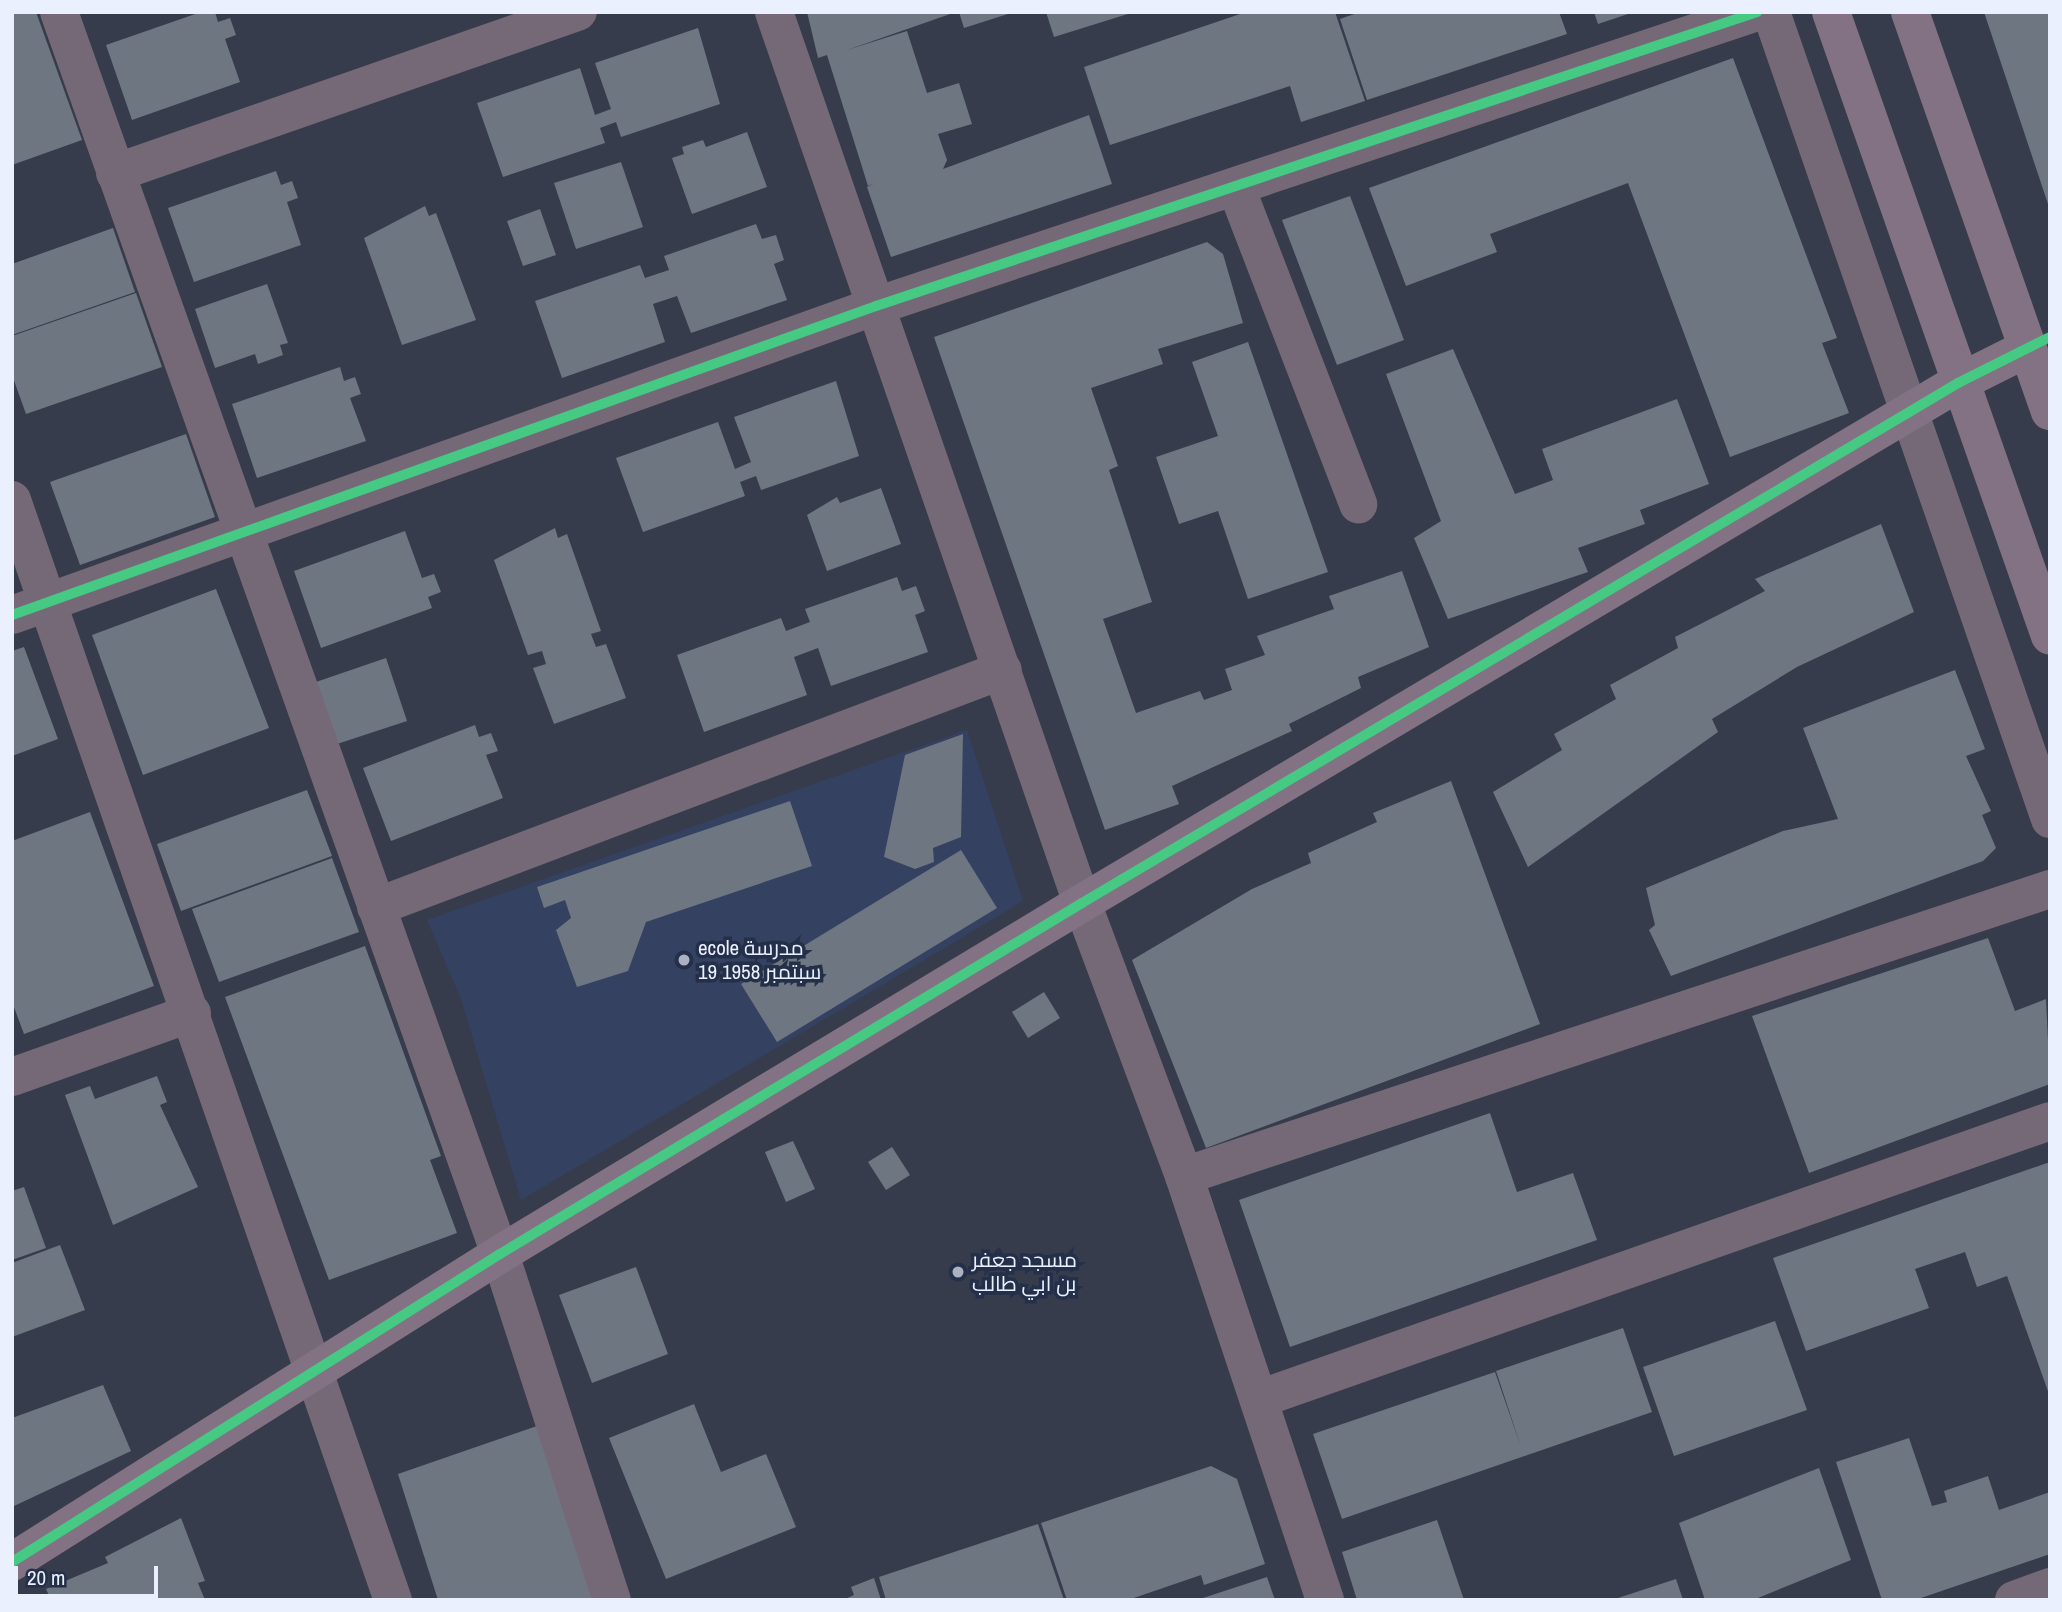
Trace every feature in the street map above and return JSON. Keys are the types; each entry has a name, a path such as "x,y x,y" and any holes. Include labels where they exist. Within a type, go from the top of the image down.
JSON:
{"street":[{"path":"59,12 242,536 500,1254 612,1600"},
{"path":"115,173 578,12"},
{"path":"775,12 1082,903 1184,1176 1325,1600"},
{"path":"12,615 242,536 876,306 1237,190 1757,12"},
{"path":"1771,12 2050,819"},
{"path":"1830,12 1958,383 2050,636"},
{"path":"1910,12 2039,343 2050,411"},
{"path":"1237,190 1358,504"},
{"path":"12,1562 500,1254 1082,903 1958,383 2039,343"},
{"path":"12,500 318,1368 393,1600"},
{"path":"376,906 1003,670"},
{"path":"1184,1176 2050,889"},
{"path":"12,1077 192,1013"},
{"path":"1259,1399 2050,1121"},
{"path":"2014,1600 2050,1587"}],"shaded area":[{"name":"ecole مدرسة 19 سبتمبر 1958","path":"967,730 1023,901 521,1200 461,999 427,920"}],"building":[{"path":"12,12 36,12 82,140 12,165"},
{"path":"201,12 215,12 218,22 230,18 236,35 225,39 240,82 132,120 106,45"},
{"path":"807,12 956,12 847,50 907,31 927,93 959,83 972,124 938,134 947,160 943,169 1089,115 1112,184 891,257 867,187 875,183 868,186 827,55 818,58"},
{"path":"959,12 1011,12 1011,13 964,28"},
{"path":"1046,12 1131,12 1131,13 1054,37"},
{"path":"1335,12 1365,101 1301,122 1290,86 1110,145 1084,67 1243,13"},
{"path":"1360,12 1559,12 1567,34 1367,100 1340,19"},
{"path":"1594,12 1631,12 1631,13 1598,24"},
{"path":"1984,12 2050,12 2050,207 2049,207"},
{"path":"698,28 720,104 621,137 616,122 600,128 605,143 503,177 477,103 580,68 595,115 611,109 595,63"},
{"path":"1733,58 1837,338 1822,343 1849,413 1730,457 1628,183 1490,234 1497,252 1406,286 1369,188"},
{"path":"747,132 767,187 692,214 672,158 684,154 682,147 703,140 706,147"},
{"path":"621,162 643,227 576,249 554,183"},
{"path":"276,171 281,185 292,181 298,198 287,202 301,245 194,282 168,208"},
{"path":"1350,196 1404,340 1337,365 1282,220"},
{"path":"425,206 429,216 436,213 476,320 402,345 364,238"},
{"path":"540,209 556,255 523,266 507,221"},
{"path":"756,224 762,239 776,235 784,260 774,264 787,300 691,333 677,296 653,304 665,342 562,378 535,301 640,265 645,278 669,270 664,256"},
{"path":"113,228 135,292 12,335 12,264"},
{"path":"1207,242 1223,254 1243,323 1158,349 1163,364 1091,388 1118,466 1109,470 1152,602 1103,619 1136,713 1200,691 1204,700 1232,690 1225,669 1265,655 1257,636 1334,609 1329,596 1402,571 1429,647 1358,677 1361,688 1289,724 1292,731 1172,786 1179,804 1105,830 934,337"},
{"path":"267,284 288,343 280,345 283,355 258,364 255,354 215,368 195,309"},
{"path":"136,293 162,367 26,414 12,375 12,336"},
{"path":"1248,342 1328,572 1248,599 1218,511 1179,524 1156,457 1218,436 1192,362"},
{"path":"1453,349 1515,494 1553,480 1542,449 1677,399 1709,484 1640,510 1645,524 1578,548 1588,572 1448,619 1414,538 1441,521 1386,374"},
{"path":"340,367 344,381 355,377 361,394 350,398 366,441 257,478 232,404"},
{"path":"836,381 859,456 761,490 756,476 740,482 745,496 643,532 616,458 718,422 735,469 751,462 734,417"},
{"path":"186,434 215,517 80,565 50,482"},
{"path":"881,488 901,544 827,571 807,515 837,497 840,503"},
{"path":"1881,524 1914,612 1797,667 1712,719 1718,732 1528,867 1493,792 1562,750 1554,734 1616,699 1610,685 1678,648 1675,637 1765,591 1755,579"},
{"path":"555,528 558,538 567,534 601,631 591,634 596,647 606,644 626,698 554,724 533,668 546,664 542,651 528,655 494,560"},
{"path":"405,531 422,578 434,574 441,592 428,597 432,608 321,648 294,571"},
{"path":"897,577 902,591 916,586 925,611 915,615 928,652 831,686 818,648 794,657 807,695 704,732 677,655 781,618 786,631 810,622 805,609"},
{"path":"216,589 269,728 143,775 92,635"},
{"path":"24,647 58,739 12,756 12,651"},
{"path":"386,658 407,721 334,745 313,683"},
{"path":"1955,670 1985,749 1966,756 1991,811 1982,815 1996,848 1983,861 1671,976 1649,930 1655,925 1646,888 1783,831 1838,819 1803,728"},
{"path":"475,725 479,737 491,733 498,751 486,755 503,798 391,841 363,768"},
{"path":"963,734 961,837 933,848 934,862 915,869 884,857 905,755"},
{"path":"1451,781 1540,1024 1206,1148 1132,960 1252,889 1311,863 1308,853 1377,822 1373,813"},
{"path":"307,790 332,856 181,911 157,844"},
{"path":"790,801 812,866 646,922 628,971 577,987 556,930 571,918 565,900 544,908 537,887"},
{"path":"90,812 154,986 24,1034 12,1002 12,841"},
{"path":"961,850 997,908 777,1042 741,984"},
{"path":"332,858 359,932 219,982 192,909"},
{"path":"1988,938 2015,1011 2046,999 2050,1084 1809,1173 1752,1016"},
{"path":"365,946 441,1156 430,1160 457,1233 329,1280 225,997"},
{"path":"1044,992 1060,1018 1028,1038 1012,1012"},
{"path":"157,1076 167,1102 160,1105 198,1187 113,1225 65,1095 90,1086 95,1099"},
{"path":"1490,1113 1517,1192 1573,1173 1597,1240 1290,1347 1239,1200"},
{"path":"793,1141 815,1189 786,1202 765,1152"},
{"path":"892,1147 910,1175 886,1190 868,1162"},
{"path":"2050,1162 2050,1397 2007,1276 1977,1287 1965,1252 1915,1269 1929,1308 1806,1351 1773,1258"},
{"path":"24,1187 46,1248 12,1260 12,1191"},
{"path":"60,1245 85,1310 12,1337 12,1263"},
{"path":"636,1267 668,1354 592,1383 559,1295"},
{"path":"1775,1321 1807,1410 1674,1456 1643,1367"},
{"path":"1623,1328 1652,1412 1342,1519 1313,1434 1495,1372 1521,1447 1496,1371"},
{"path":"103,1385 131,1451 12,1507 12,1418"},
{"path":"694,1404 721,1472 766,1454 796,1527 666,1579 609,1438"},
{"path":"537,1426 593,1600 438,1600 398,1474"},
{"path":"1909,1438 1932,1506 1947,1502 1944,1491 1988,1476 1999,1510 2050,1492 2050,1554 1915,1600 1882,1600 1836,1462"},
{"path":"1211,1466 1237,1479 1265,1564 1204,1585 1201,1575 1128,1600 1067,1600 1041,1523"},
{"path":"1819,1468 1851,1560 1753,1600 1705,1600 1679,1523"},
{"path":"181,1518 205,1581 198,1583 205,1600 51,1600 46,1589 108,1563 105,1557"},
{"path":"1437,1520 1464,1600 1357,1600 1342,1552"},
{"path":"1038,1524 1064,1600 886,1600 879,1577"},
{"path":"1267,1577 1275,1600 1200,1600 1200,1599"},
{"path":"874,1578 881,1600 843,1600 854,1595 851,1587"},
{"path":"1676,1579 1683,1600 1615,1600 1615,1599"}],"cycle path":[{"path":"12,615 876,306 1757,12"},
{"path":"12,1562 500,1254 1082,903 1958,383 2050,337"}],"place":[{"name":"ecole مدرسة 19 سبتمبر 1958","path":"684,960"},
{"name":"مسجد جعفر بن ابي طالب","path":"958,1272"}]}
